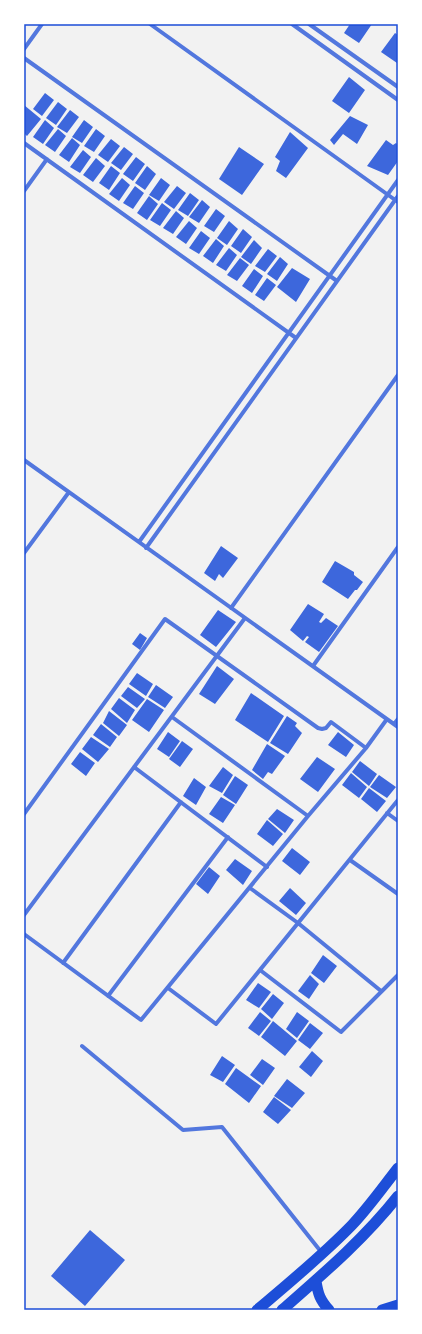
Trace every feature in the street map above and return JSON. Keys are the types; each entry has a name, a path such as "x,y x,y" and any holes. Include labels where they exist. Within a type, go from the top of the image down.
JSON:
{"highway":[{"path":"257,1310 352,1225 377,1196 398,1168"},
{"path":"282,1310 316,1281 356,1243 398,1196"},
{"path":"316,1281 318,1295 329,1310"},
{"path":"382,1310 398,1305"}],"street":[{"path":"24,49 42,24"},
{"path":"146,548 397,199 150,24"},
{"path":"292,24 398,100"},
{"path":"309,24 398,87"},
{"path":"24,58 337,282"},
{"path":"24,143 296,338"},
{"path":"24,191 47,159"},
{"path":"139,542 398,180"},
{"path":"231,608 398,375"},
{"path":"24,460 396,726 398,719"},
{"path":"24,553 69,492"},
{"path":"313,666 398,548"},
{"path":"24,915 245,618"},
{"path":"24,814 165,619 318,728 326,728 331,722 366,748"},
{"path":"172,717 308,816"},
{"path":"24,934 141,1020 308,816 366,748 387,719"},
{"path":"134,767 267,866"},
{"path":"168,988 216,1024 398,800"},
{"path":"63,963 180,802"},
{"path":"387,813 398,821"},
{"path":"108,996 228,837"},
{"path":"350,860 398,894"},
{"path":"250,888 298,923 381,991"},
{"path":"260,970 341,1032 398,974"},
{"path":"82,1046 183,1130 222,1127 322,1253"}],"building":[{"path":"350,24 372,24 359,43 344,33"},
{"path":"395,33 398,35 397,63 381,52"},
{"path":"349,77 365,90 349,113 332,101"},
{"path":"45,93 54,100 42,116 33,109"},
{"path":"58,102 67,109 56,125 46,118"},
{"path":"24,105 41,119 27,136 24,133"},
{"path":"70,110 79,117 67,133 57,127"},
{"path":"350,116 368,125 357,144 343,134 334,145 330,140"},
{"path":"45,120 54,128 43,144 33,137"},
{"path":"84,120 93,127 82,143 72,137"},
{"path":"58,129 66,136 55,152 45,145"},
{"path":"96,129 105,136 94,152 84,146"},
{"path":"290,132 308,148 286,178 276,171 280,161 275,157"},
{"path":"72,138 80,145 69,162 59,155"},
{"path":"111,139 120,146 108,162 98,155"},
{"path":"386,140 393,145 396,143 398,145 398,161 388,175 367,166"},
{"path":"124,147 133,154 121,170 111,163"},
{"path":"239,147 264,164 242,195 219,179"},
{"path":"83,150 91,157 80,173 70,167"},
{"path":"136,157 145,164 133,181 123,174"},
{"path":"96,158 105,166 93,182 83,175"},
{"path":"111,166 120,173 109,190 99,183"},
{"path":"147,166 156,174 145,190 135,183"},
{"path":"122,178 130,185 119,201 109,194"},
{"path":"161,178 170,185 159,201 149,195"},
{"path":"135,186 144,193 133,209 123,203"},
{"path":"177,186 186,193 174,209 164,202"},
{"path":"190,193 199,200 188,216 178,210"},
{"path":"149,196 158,204 147,220 137,213"},
{"path":"202,200 210,207 199,223 189,217"},
{"path":"162,203 171,210 160,226 150,220"},
{"path":"216,209 225,216 214,232 204,226"},
{"path":"176,211 184,218 173,234 163,228"},
{"path":"189,221 197,228 186,244 176,237"},
{"path":"229,221 238,229 227,245 217,238"},
{"path":"243,229 252,237 241,253 231,246"},
{"path":"201,231 210,238 199,254 189,248"},
{"path":"216,239 224,246 213,263 203,256"},
{"path":"254,240 262,248 251,264 241,257"},
{"path":"229,248 237,255 226,271 216,265"},
{"path":"268,249 277,256 265,272 255,266"},
{"path":"280,257 288,264 277,281 267,274"},
{"path":"240,258 249,265 237,281 227,275"},
{"path":"292,268 310,279 296,302 277,287"},
{"path":"254,269 263,276 252,293 242,286"},
{"path":"267,278 276,285 264,301 255,295"},
{"path":"221,546 238,558 223,578 219,574 215,581 204,573"},
{"path":"335,561 354,572 354,575 363,582 348,599 322,582"},
{"path":"308,604 324,614 319,622 321,623 326,618 338,626 319,652 305,642 309,637 307,636 303,641 290,630"},
{"path":"218,610 236,622 216,647 200,635"},
{"path":"140,633 147,638 140,650 132,644"},
{"path":"217,666 234,679 215,704 199,694"},
{"path":"137,673 153,684 146,696 129,684"},
{"path":"156,685 173,697 165,708 148,697"},
{"path":"128,687 145,699 137,708 121,696"},
{"path":"251,693 284,716 268,742 235,720"},
{"path":"119,698 135,710 127,723 111,709"},
{"path":"147,699 164,710 149,732 132,720"},
{"path":"109,711 127,725 119,736 103,723"},
{"path":"287,716 297,723 295,726 302,733 288,754 270,743"},
{"path":"101,724 117,737 110,747 93,735"},
{"path":"168,732 180,741 169,757 157,749"},
{"path":"338,732 354,745 346,757 328,745"},
{"path":"91,737 109,749 98,762 82,749"},
{"path":"182,741 193,749 180,767 169,759"},
{"path":"267,744 285,756 272,774 268,772 263,779 252,770"},
{"path":"80,752 95,763 86,776 71,764"},
{"path":"317,757 335,769 318,792 300,779"},
{"path":"360,761 377,774 369,786 352,772"},
{"path":"223,767 233,775 222,793 209,786"},
{"path":"351,773 367,787 359,798 342,785"},
{"path":"379,775 396,787 387,798 370,787"},
{"path":"235,776 248,785 236,804 223,795"},
{"path":"194,778 206,787 196,805 183,796"},
{"path":"369,788 386,801 377,812 361,799"},
{"path":"221,797 235,805 223,823 209,814"},
{"path":"277,809 294,820 285,833 268,819"},
{"path":"267,820 283,834 273,846 257,834"},
{"path":"292,848 310,862 300,875 282,861"},
{"path":"235,859 252,871 243,885 226,870"},
{"path":"209,867 220,876 208,894 196,884"},
{"path":"290,888 306,903 296,915 279,901"},
{"path":"323,955 337,966 324,983 311,973"},
{"path":"310,975 319,984 309,999 298,991"},
{"path":"258,983 271,992 259,1008 246,1000"},
{"path":"273,994 284,1003 272,1019 261,1009"},
{"path":"260,1012 271,1021 259,1036 248,1028"},
{"path":"297,1012 309,1021 297,1038 286,1029"},
{"path":"273,1021 297,1041 285,1056 261,1037"},
{"path":"310,1023 323,1033 310,1049 298,1040"},
{"path":"312,1051 323,1061 311,1077 299,1067"},
{"path":"222,1056 235,1065 223,1082 210,1075"},
{"path":"262,1059 275,1068 263,1085 250,1075"},
{"path":"236,1068 261,1086 249,1103 225,1084"},
{"path":"287,1079 305,1093 292,1108 274,1096"},
{"path":"274,1097 291,1110 278,1124 263,1112"},
{"path":"90,1230 125,1260 85,1306 51,1276"}]}
